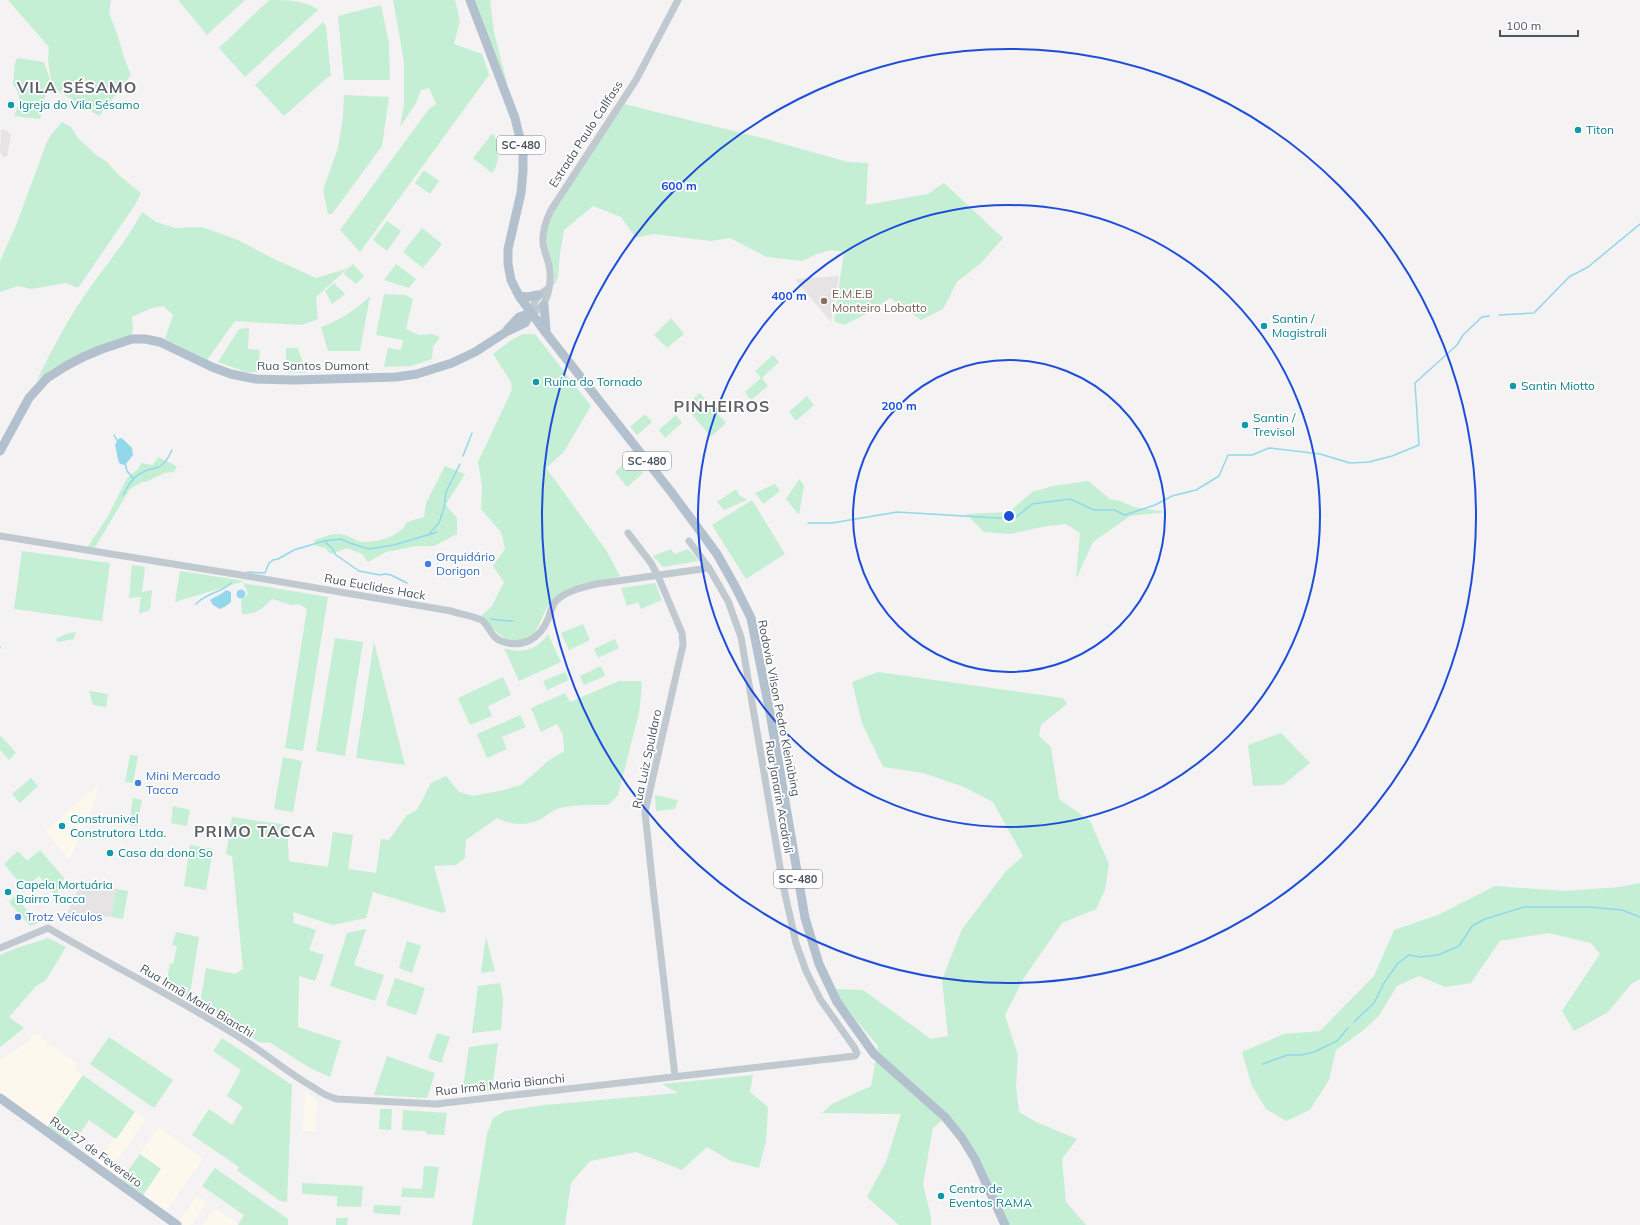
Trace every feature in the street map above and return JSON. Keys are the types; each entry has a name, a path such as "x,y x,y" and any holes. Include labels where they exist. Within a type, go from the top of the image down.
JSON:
{"main road":[{"name":"Rodovia Vilson Pedro Kleinübing","path":"470,0 515,118 523,151 521,193 508,249 508,264 511,280 519,296 546,333 672,493 717,554 735,586 751,618 770,713 805,918 819,964 838,1002 874,1054 945,1117 962,1138 975,1159 1005,1225"},
{"path":"531,313 519,317 519,296 538,295"},
{"path":"544,305 546,333"},
{"name":"Rua Santos Dumont","path":"0,451 29,398 47,378 83,357 132,339 145,339 160,342 212,368 249,378 268,380 321,380 396,377 434,370 463,357 506,332 525,323 531,313"},
{"name":"Rua Santos Dumont","path":"506,332 519,317"},
{"path":"518,327 536,327 546,333"},
{"name":"Rua 27 de Fevereiro","path":"0,1098 172,1223"}],"street":[{"name":"Estrada Paulo Callfass","path":"544,305 549,288 550,270 543,244 546,222 551,210 636,80 678,0"},
{"path":"544,305 538,311 531,313 534,301 538,295 549,288"},
{"name":"Rua Luiz Spuldaro","path":"628,533 652,564 682,633 682,645 646,812 653,888 675,1076"},
{"name":"Rua Euclides Hack","path":"0,536 241,574 451,611 483,621 493,636 501,641 517,645 532,640 541,632 553,605 562,596 596,584 709,568"},
{"name":"Rua Janarin Acadroli","path":"689,541 709,568 728,601 742,637 783,884 796,943 806,971 820,999 854,1047 857,1053 856,1054"},
{"name":"Rua Irmã Maria Bianchi","path":"0,948 48,928 234,1034 300,1080 330,1097 436,1104 855,1056 856,1054"}],"shaded area":[{"path":"1,130 8,131 8,133 11,134 7,157 2,156 2,153 0,153"},
{"name":"E.M.E.B Monteiro Lobatto","path":"839,276 831,322 795,279"},
{"path":"97,786 96,797 70,860 45,831"},
{"path":"81,882 116,889 111,917 96,916 93,924 67,914"},
{"path":"34,1033 77,1063 74,1068 83,1075 47,1127 0,1095 0,1060 28,1042"},
{"path":"305,1091 317,1100 316,1132 303,1131"},
{"path":"135,1112 146,1119 110,1171 97,1162 114,1138 116,1139"},
{"path":"158,1127 203,1159 166,1211 143,1195 161,1169 140,1154"},
{"path":"197,1196 207,1203 191,1225 184,1225 179,1221"},
{"path":"215,1208 239,1224 203,1225"}],"green space":[{"path":"8,0 111,0 109,13 131,75 99,116 53,88 45,96 40,119 14,116 19,100 18,93 13,84 17,58 44,62 52,85 48,60 49,47"},
{"path":"245,0 207,35 179,1"},
{"path":"269,0 301,2 318,10 245,77 219,48"},
{"path":"393,0 455,0 460,21 454,44 482,54 489,75 360,252 340,230 429,109 436,104 429,88 421,90 416,103 400,127 404,105 404,62"},
{"path":"474,0 490,0 494,32 508,87"},
{"path":"381,5 389,43 390,80 344,80 338,16"},
{"path":"323,22 326,26 331,76 284,116 255,85"},
{"path":"344,95 389,97 382,146 332,214 328,214 323,190 338,148 343,116"},
{"path":"624,104 766,139 848,162 868,163 866,205 928,194 944,183 1003,238 981,263 957,282 943,309 921,320 890,298 868,313 844,325 834,321 844,252 831,250 817,254 802,261 767,257 730,238 711,241 653,234 636,238 621,217 593,206 564,230 558,277 555,284 553,284 554,270 548,252 545,232 549,221 558,203"},
{"path":"62,122 71,127 78,138 141,193 135,205 78,288 66,283 31,289 18,286 0,292 0,261 17,223 46,144 50,136"},
{"path":"494,134 497,144 498,159 492,173 473,158 491,135"},
{"path":"424,170 439,181 430,194 415,183"},
{"path":"142,212 156,222 175,228 202,227 238,240 272,258 316,278 349,268 353,264 364,276 356,284 344,274 347,269 316,297 318,319 302,325 235,321 207,360 165,339 173,315 163,306 149,309 132,317 133,329 131,337 52,370 37,380 58,338 76,308 129,234"},
{"path":"387,221 401,231 387,251 373,240"},
{"path":"422,228 442,244 423,268 403,252"},
{"path":"396,264 416,279 409,288 384,280"},
{"path":"334,283 345,294 332,304 325,291"},
{"path":"384,294 405,295 413,299 406,329 419,335 432,334 440,337 433,347 432,359 411,366 384,367 388,348 401,350 403,340 376,335"},
{"path":"370,296 360,351 328,351 321,327 347,314"},
{"path":"671,318 684,334 667,348 654,335"},
{"path":"249,328 248,349 260,350 258,372 246,372 218,362 239,329"},
{"path":"523,334 535,334 591,406 563,453 546,468 606,550 620,576 583,586 555,598 550,603 531,638 509,642 479,618 492,606 504,582 493,566 505,549 501,532 481,509 482,486 478,462 512,390 511,382 493,354 510,341"},
{"path":"286,348 298,348 306,373 286,372"},
{"path":"773,355 779,362 762,378 768,386 751,400 745,392 761,378 755,371"},
{"path":"700,393 726,423 711,437 685,406"},
{"path":"807,396 814,405 796,421 789,412"},
{"path":"645,414 652,422 637,435 630,427"},
{"path":"676,415 682,423 665,438 659,430"},
{"path":"158,457 177,466 174,472 164,473 146,482 142,482 130,489 94,549 87,548 108,516 127,478 138,469 141,463 153,465"},
{"path":"631,457 643,473 627,487 615,472"},
{"path":"445,466 465,474 446,504 457,518 457,534 434,546 417,546 386,552 368,562 362,554 347,548 331,554 325,548 316,546 314,540 335,534 345,535 361,542 376,541 389,537 400,531 407,522 424,517 426,503"},
{"path":"799,479 804,486 799,515 786,499"},
{"path":"1088,481 1110,499 1120,501 1134,507 1167,512 1130,516 1093,542 1076,579 1080,533 1066,524 1047,526 1010,534 984,532 966,514 1009,512 1032,492 1053,486"},
{"path":"775,484 780,491 763,504 755,493"},
{"path":"736,489 739,495 747,500 724,510 717,502"},
{"path":"752,500 785,554 746,579 712,525"},
{"path":"671,549 674,554 688,549 699,561 663,567 653,556"},
{"path":"22,551 110,563 102,621 14,609"},
{"path":"132,565 145,567 142,592 152,590 150,610 139,614 141,597 129,598"},
{"path":"180,571 245,581 175,602"},
{"path":"243,583 328,597 303,751 285,748 307,609 299,604 292,605 272,599 256,612 242,614 241,600 246,597 248,593"},
{"path":"655,583 662,600 641,609 638,602 627,606 621,588"},
{"path":"583,624 590,640 569,650 561,633"},
{"path":"76,632 74,639 58,642 56,639 66,634"},
{"path":"548,634 561,662 519,681 504,648 517,651 529,649 539,644"},
{"path":"335,638 363,642 345,756 316,751"},
{"path":"615,639 619,648 598,658 594,649"},
{"path":"374,642 405,765 356,758"},
{"path":"601,666 605,676 584,685 580,676"},
{"path":"565,672 569,680 547,690 543,681"},
{"path":"878,672 1063,698 1067,704 1041,725 1039,736 1051,747 1059,799 1090,821 1109,864 1105,890 1096,909 1062,923 1024,978 1005,1015 1018,1056 1016,1086 1019,1112 1036,1122 1077,1139 1062,1159 1066,1202 1086,1225 1009,1225 979,1157 966,1136 948,1115 933,1128 923,1184 931,1217 931,1225 899,1225 867,1197 886,1162 901,1114 822,1113 832,1104 871,1086 878,1046 839,1000 834,989 863,990 931,1039 948,1036 942,980 962,929 1007,870 1023,856 993,802 964,787 923,773 883,767 862,723 852,682"},
{"path":"503,677 511,695 488,706 492,716 470,725 458,698"},
{"path":"619,681 641,681 642,686 639,713 618,795 608,805 581,805 560,808 539,820 523,824 508,822 497,818 466,840 465,858 456,865 434,866 446,911 442,913 373,892 366,918 333,925 293,912 294,923 316,930 309,950 324,955 315,981 299,976 298,1027 341,1041 330,1077 310,1068 269,1042 263,1043 257,1041 200,1003 206,968 235,974 243,969 232,856 226,854 232,817 287,825 289,861 328,867 333,832 353,835 348,869 376,873 381,839 389,840 407,815 417,810 431,783 446,776 459,792 473,796 521,785 548,761 564,751 563,735 557,724 541,732 531,708 565,693 570,702"},
{"path":"89,691 108,694 106,707 93,705"},
{"path":"520,715 526,727 502,737 507,749 487,758 477,734"},
{"path":"1281,733 1310,763 1283,785 1253,786 1248,745"},
{"path":"1,736 16,753 9,760 0,750"},
{"path":"130,755 138,756 133,783 125,782"},
{"path":"283,757 302,761 293,812 274,809"},
{"path":"31,778 38,786 20,803 12,794"},
{"path":"655,795 678,800 675,809 656,811"},
{"path":"133,798 142,800 137,826 129,825"},
{"path":"173,806 190,810 187,826 171,823"},
{"path":"190,845 213,849 206,890 184,886"},
{"path":"40,850 64,878 56,896 39,876 24,888 4,864 18,851 27,861"},
{"path":"1640,883 1640,979 1631,984 1608,1012 1574,1031 1562,1011 1600,954 1591,943 1549,933 1500,941 1471,983 1445,987 1419,976 1397,986 1378,1017 1361,1032 1336,1050 1329,1080 1310,1110 1286,1121 1266,1109 1252,1086 1242,1052 1284,1034 1320,1031 1374,976 1394,930 1438,915 1495,886 1565,891 1620,887"},
{"path":"116,889 128,891 123,919 111,917"},
{"path":"15,896 38,923 30,926 9,902"},
{"path":"366,929 354,965 384,975 375,1001 330,986 347,933"},
{"path":"176,932 199,937 189,1000 166,986 170,963 173,964 177,946 172,945"},
{"path":"486,937 495,971 482,973 481,971"},
{"path":"48,938 66,947 46,980 36,986 9,1017 24,1028 0,1047 0,955"},
{"path":"407,941 421,946 412,973 399,968"},
{"path":"395,978 425,988 416,1015 386,1005"},
{"path":"500,983 503,998 501,1030 472,1033 478,986"},
{"path":"437,1033 450,1037 441,1063 428,1058"},
{"path":"109,1037 173,1080 154,1108 90,1064"},
{"path":"222,1038 292,1085 287,1202 280,1201 237,1170 239,1167 192,1135 209,1109 232,1125 243,1107 227,1096 241,1070 213,1051"},
{"path":"498,1043 492,1091 462,1094 469,1047"},
{"path":"387,1056 435,1073 427,1098 374,1095"},
{"path":"83,1075 135,1112 116,1139 89,1120 72,1145 47,1127"},
{"path":"753,1075 750,1092 768,1107 766,1141 759,1168 731,1161 707,1147 682,1170 636,1152 590,1161 571,1183 565,1225 472,1225 487,1134 493,1118 505,1111 545,1105 678,1093 662,1084"},
{"path":"380,1109 392,1109 391,1130 379,1129"},
{"path":"403,1110 447,1113 444,1135 426,1134 426,1131 402,1130"},
{"path":"140,1154 161,1169 143,1195 122,1179"},
{"path":"424,1166 439,1167 434,1198 401,1197 402,1188 422,1189"},
{"path":"215,1168 288,1219 288,1225 238,1225 244,1215 202,1186"},
{"path":"302,1183 363,1186 361,1207 337,1206 337,1196 302,1194"},
{"path":"374,1205 401,1206 400,1215 373,1213"},
{"path":"336,1218 348,1218 347,1225 336,1225"}],"water":[{"path":"122,438 132,448 133,455 125,465 120,464 118,460 115,445 118,439"},
{"path":"226,590 231,592 231,602 220,609 213,605 210,600"},
{"path":"239,590 243,590 245,594 243,598 239,598 237,596 237,592"}],"waterway":[{"path":"1499,315 1534,313 1569,277 1588,267 1640,224"},
{"path":"808,523 832,523 897,512 1014,519 1032,504 1070,499 1094,510 1114,510 1125,515 1155,505 1172,496 1196,490 1219,476 1228,455 1252,455 1269,448 1320,454 1350,463 1369,462 1392,456 1419,445 1415,383 1457,345 1463,335 1482,317 1489,316"},
{"path":"463,456 472,433"},
{"path":"114,435 118,442"},
{"path":"123,495 133,479 144,471 160,466 168,458 172,450"},
{"path":"125,463 127,471 133,478"},
{"path":"429,534 439,523 444,508 446,492 460,464"},
{"path":"247,572 265,573 269,563 273,560 278,559 294,550 324,541 341,539 369,549 394,545 437,532"},
{"path":"324,541 332,548 336,555 359,571 380,575 391,575 407,583"},
{"path":"196,604 204,597 223,589 231,583"},
{"path":"491,619 513,621"},
{"path":"1354,1022 1374,1003 1384,983 1398,963 1409,955 1421,957 1438,955 1459,946 1472,926 1485,919 1524,907 1589,907 1622,910 1640,917"},
{"path":"1263,1064 1287,1055 1301,1055 1314,1052 1337,1041 1348,1028"}],"place":[{"name":"Igreja do Vila Sésamo","path":"11,105"},
{"name":"Titon","path":"1578,130"},
{"name":"E.M.E.B Monteiro Lobatto","path":"824,301"},
{"name":"Santin / Magistrali","path":"1264,326"},
{"name":"Ruína do Tornado","path":"536,382"},
{"name":"Santin Miotto","path":"1513,386"},
{"name":"Santin / Trevisol","path":"1245,425"},
{"name":"Orquidário Dorigon","path":"428,564"},
{"name":"Mini Mercado Tacca","path":"138,783"},
{"name":"Construnivel Construtora Ltda.","path":"62,826"},
{"name":"Casa da dona So","path":"110,853"},
{"name":"Capela Mortuária Bairro Tacca","path":"8,892"},
{"name":"Trotz Veículos","path":"18,917"},
{"name":"Centro de Eventos RAMA","path":"941,1196"}],"district":[{"name":"VILA SÉSAMO","path":"77,87"},
{"name":"PINHEIROS","path":"722,406"},
{"name":"PRIMO TACCA","path":"255,831"}]}
